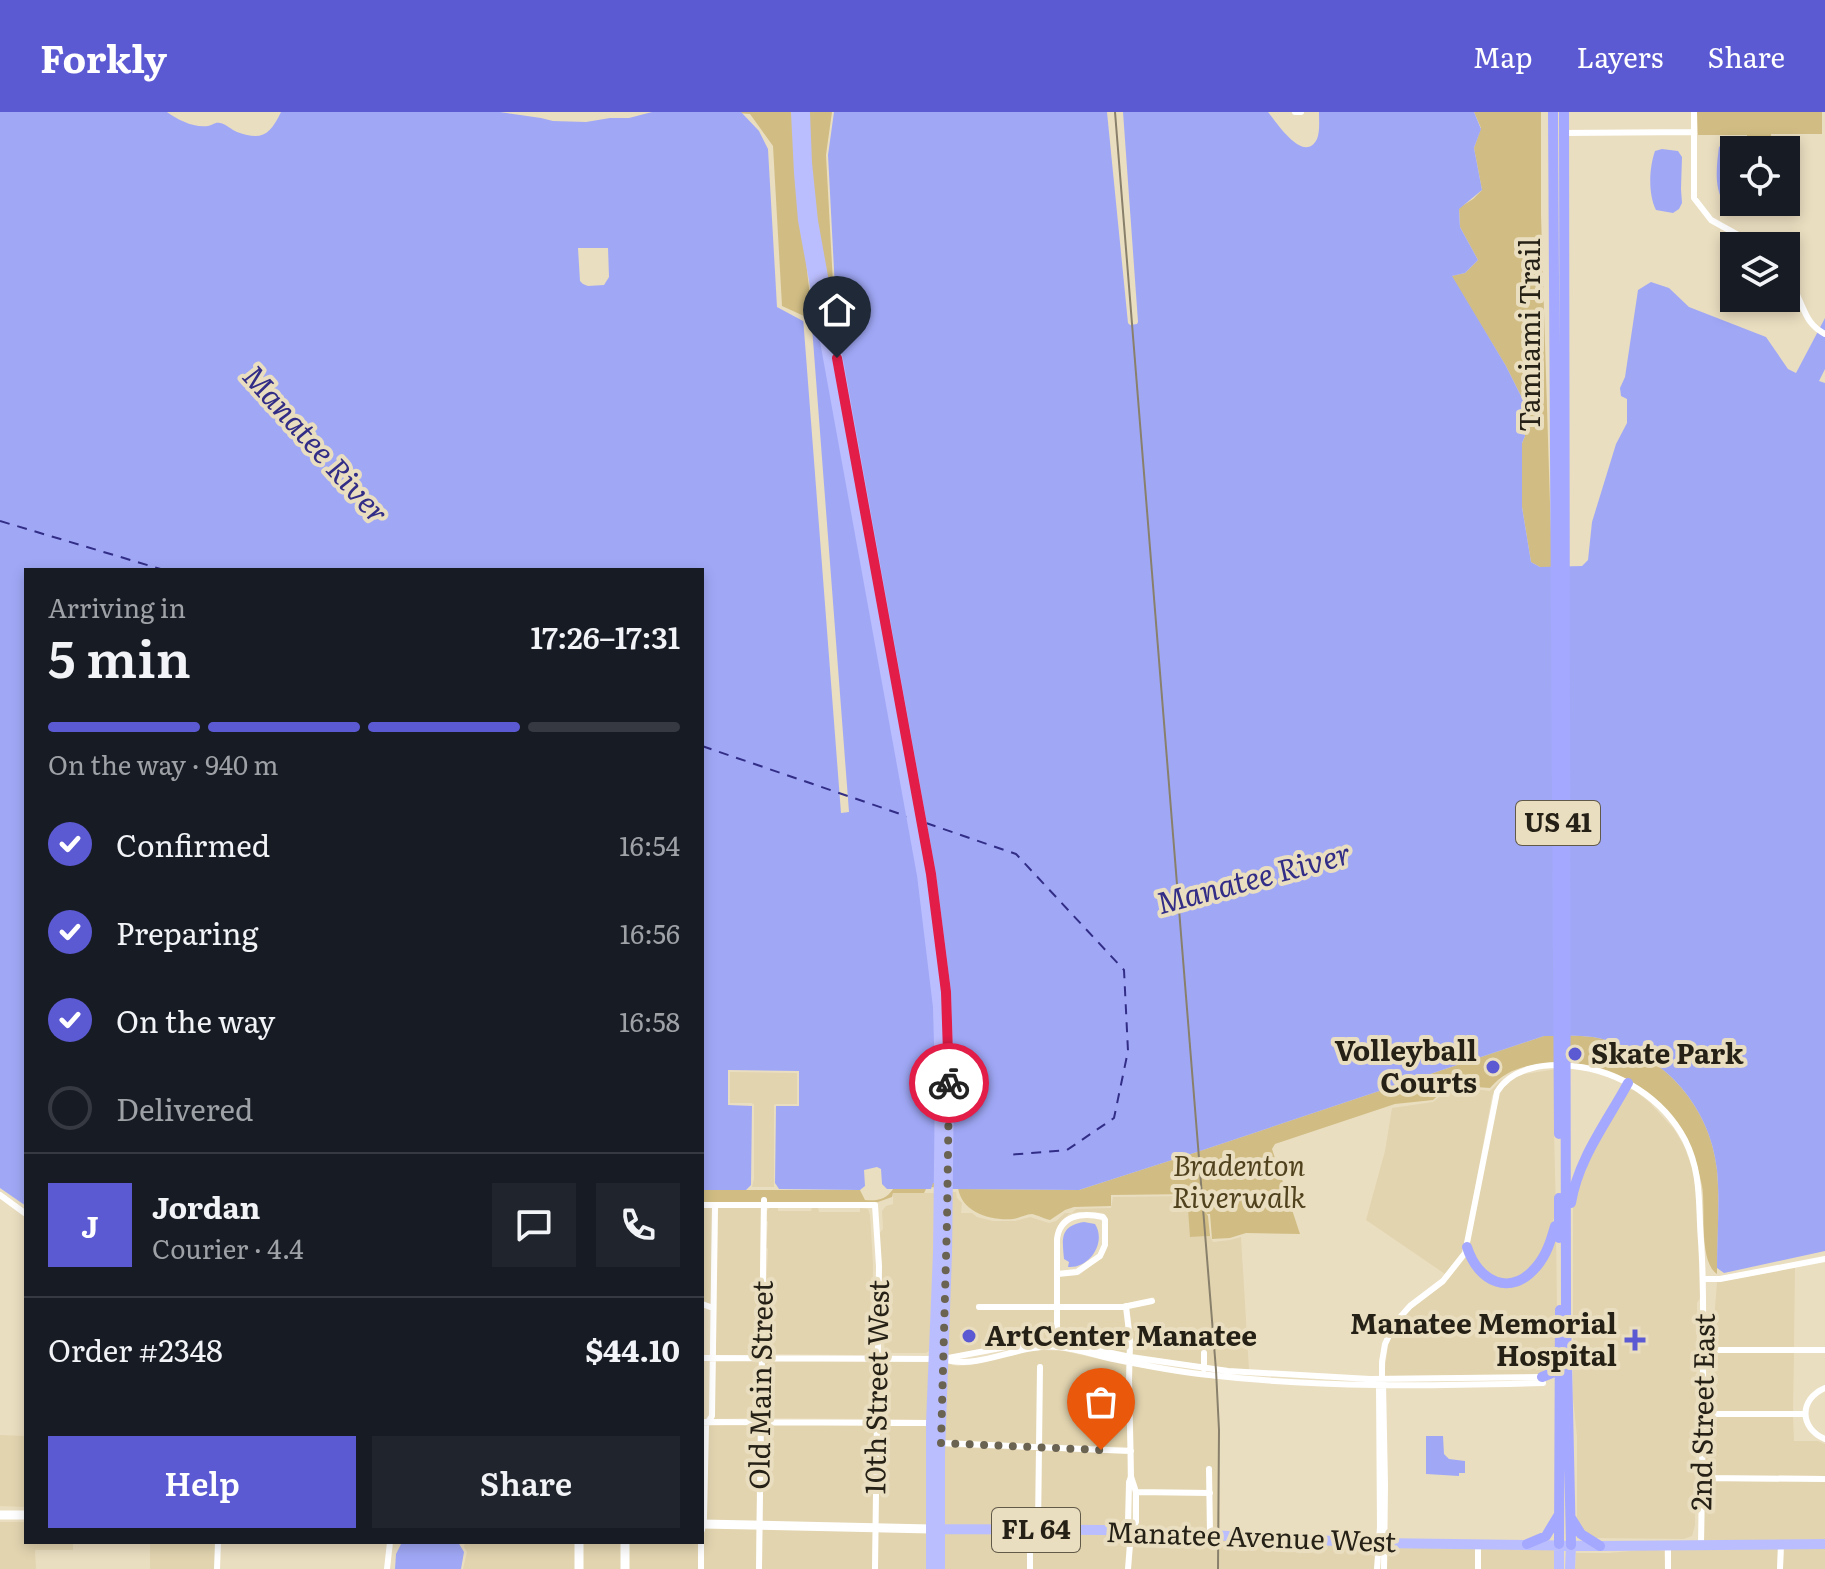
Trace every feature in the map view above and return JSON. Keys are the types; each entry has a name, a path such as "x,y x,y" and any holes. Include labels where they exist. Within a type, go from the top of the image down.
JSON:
{"highway":[{"name":"Tamiami Trail","path":"1553,112 1559,296"},
{"name":"Tamiami Trail","path":"1562,1089 1559,296 1564,112"},
{"path":"1566,1237 1579,1173 1628,1083"},
{"name":"US 41","path":"1562,1089 1559,1392 1565,1515"},
{"name":"US 41","path":"1562,1089 1566,1237 1565,1545"},
{"path":"1467,1247 1471,1260 1484,1276 1504,1284 1520,1280 1532,1272 1545,1255 1559,1212"},
{"path":"1559,1392 1542,1380 1560,1362"},
{"path":"1527,1544 1546,1536 1565,1515 1579,1533 1600,1546"}],"main road":[{"path":"801,112 822,298"},
{"path":"801,112 800,196 822,298 919,859 938,1007 943,1193 938,1359 940,1449 936,1480"},
{"path":"938,1359 931,1423 940,1569"},
{"path":"931,1423 936,1428 937,1449 940,1449"},
{"path":"0,1515 24,1515"},
{"name":"Manatee Avenue West","path":"704,1526 1131,1531 1382,1543 1565,1545"},
{"path":"931,1569 936,1529"},
{"path":"579,1544 579,1569"},
{"path":"625,1544 625,1569"},
{"name":"FL 64","path":"1565,1545 1825,1544"},
{"name":"US 41","path":"1559,1569 1565,1545"},
{"name":"US 41","path":"1565,1545 1570,1569"}],"street":[{"path":"1694,112 1694,198 1711,220 1733,232"},
{"path":"1563,133 1694,132"},
{"path":"1800,302 1807,320 1825,334"},
{"name":"2nd Street East","path":"1467,1247 1497,1092 1505,1080 1518,1072 1558,1065 1608,1074 1645,1094 1679,1130 1690,1153 1699,1187 1704,1279 1701,1544"},
{"path":"0,1195 24,1213"},
{"path":"704,1205 764,1203"},
{"name":"10th Street West","path":"764,1203 875,1205 879,1266 875,1569"},
{"name":"Old Main Street","path":"759,1569 764,1203"},
{"path":"705,1422 712,1416 715,1205"},
{"path":"1057,1274 1077,1272 1100,1256 1105,1245 1103,1217 1075,1215 1063,1223 1057,1235 1057,1274 1057,1345"},
{"path":"1384,1569 1384,1351 1389,1333 1400,1317 1443,1281 1463,1257 1467,1247"},
{"path":"1704,1279 1720,1279 1825,1259"},
{"path":"979,1307 1126,1306 1152,1301"},
{"path":"704,1305 713,1308"},
{"path":"1126,1306 1130,1335 1131,1477 1136,1492 1135,1525 1131,1531"},
{"path":"704,1358 938,1359 957,1363 1057,1345 1204,1375 1382,1384 1542,1380"},
{"path":"1703,1350 1825,1350"},
{"path":"1204,1353 1204,1369"},
{"path":"1130,1360 1306,1380"},
{"path":"1030,1569 1038,1495 1040,1367"},
{"path":"1825,1388 1813,1395 1805,1414 1811,1429 1825,1439"},
{"path":"1703,1414 1805,1414"},
{"path":"705,1422 931,1423"},
{"path":"704,1476 705,1422"},
{"path":"940,1449 1039,1447 1131,1451"},
{"path":"1209,1469 1210,1534"},
{"path":"1128,1569 1131,1477"},
{"path":"1702,1478 1825,1479"},
{"path":"1136,1492 1210,1493"},
{"path":"1377,1569 1382,1543"},
{"path":"217,1569 218,1544"},
{"path":"387,1569 390,1544"},
{"path":"701,1544 701,1569"},
{"path":"1478,1544 1478,1569"},
{"name":"2nd Street East","path":"1668,1544 1668,1569"},
{"path":"1780,1569 1781,1544"}],"shaded area":[{"path":"1556,1069 1556,1212 1542,1254 1526,1273 1504,1281 1485,1274 1469,1247 1499,1093 1507,1082 1519,1075"},
{"path":"730,1072 797,1073 797,1104 774,1105 774,1187 752,1187 754,1105 730,1103"},
{"path":"1502,1079 1492,1096 1464,1248 1445,1274 1366,1220 1385,1151 1392,1108 1433,1102 1449,1089 1470,1082 1475,1089 1490,1091"},
{"name":"Manatee Memorial Hospital","path":"1629,1090 1634,1090 1650,1103 1674,1129 1693,1170 1700,1298 1697,1303 1695,1525 1692,1536 1684,1539 1595,1538 1579,1525 1577,1518 1577,1437 1573,1398 1573,1203 1585,1163"},
{"path":"952,1192 956,1192 962,1203 961,1213 972,1213 993,1221 1030,1217 1049,1223 1076,1209 1111,1208 1113,1197 1187,1196 1191,1237 1210,1236 1213,1242 1241,1237 1249,1370 1207,1366 1206,1350 1201,1351 1201,1365 1133,1354 1129,1309 1155,1303 1154,1297 1123,1304 1060,1304 1060,1277 1079,1275 1102,1258 1107,1248 1107,1218 1103,1213 1093,1212 1069,1214 1056,1229 1055,1304 976,1304 977,1310 1055,1310 1055,1339 1021,1341 945,1356"},
{"path":"893,1193 934,1193 930,1350 926,1353 888,1353 884,1343 880,1342 879,1234 883,1229 882,1211 893,1204"},
{"path":"770,1207 778,1207 778,1211 811,1211 812,1207 818,1207 819,1212 860,1212 860,1208 868,1209 873,1264 872,1346 869,1353 766,1352 766,1212"},
{"path":"704,1208 712,1208 711,1304 704,1302"},
{"path":"718,1208 761,1208 759,1355 716,1356"},
{"path":"1556,1231 1554,1366 1542,1374 1384,1376 1388,1345 1397,1325 1412,1308 1445,1283 1467,1256 1475,1271 1521,1283"},
{"path":"1795,1268 1794,1347 1712,1347 1717,1282"},
{"path":"1060,1310 1123,1310 1127,1353 1060,1339"},
{"path":"1042,1350 1063,1351 1127,1365 1128,1447 1041,1444 1042,1364 1038,1365 1036,1444 943,1440 945,1363 971,1365"},
{"path":"1711,1353 1794,1353 1793,1411 1707,1411"},
{"path":"759,1361 758,1418 713,1419 716,1362"},
{"path":"765,1361 875,1362 874,1419 763,1418"},
{"path":"881,1362 931,1362 929,1420 880,1419"},
{"path":"1132,1366 1217,1379 1220,1531 1136,1529 1139,1492 1134,1475"},
{"path":"1707,1417 1793,1417 1794,1441 1825,1444 1825,1476 1705,1475"},
{"path":"758,1424 756,1522 707,1521 708,1426"},
{"path":"763,1424 874,1425 873,1524 762,1522"},
{"path":"880,1425 928,1426 929,1525 878,1524"},
{"path":"0,1435 24,1436 24,1507 0,1506"},
{"path":"943,1447 1036,1450 1035,1527 943,1526"},
{"path":"1041,1450 1128,1454 1127,1528 1040,1527"},
{"path":"1705,1481 1825,1482 1825,1541 1704,1541"},
{"path":"0,1522 24,1522 24,1544 73,1544 73,1550 35,1550 36,1569 0,1569"},
{"path":"705,1527 756,1528 756,1569 703,1569"},
{"path":"762,1528 873,1530 872,1569 761,1569"},
{"path":"878,1530 929,1531 928,1569 878,1569"},
{"path":"943,1532 1028,1533 1028,1569 942,1569"},
{"path":"1033,1533 1128,1534 1126,1569 1033,1569"},
{"path":"1134,1534 1376,1545 1375,1569 1131,1569"},
{"path":"150,1544 215,1544 215,1569 150,1569"},
{"path":"465,1544 576,1544 576,1569 463,1569 467,1552"},
{"path":"581,1544 622,1544 622,1569 581,1569"},
{"path":"628,1544 698,1544 698,1569 628,1569"},
{"path":"1388,1546 1475,1547 1475,1569 1387,1569"},
{"path":"1480,1547 1554,1549 1554,1569 1480,1569"},
{"path":"1670,1547 1778,1547 1777,1569 1670,1569"},
{"path":"1784,1547 1825,1547 1825,1569 1783,1569"},
{"path":"1664,1551 1665,1569 1575,1569 1576,1553"}],"green space":[{"path":"724,112 793,112 812,315 804,316 782,306 773,146 750,114"},
{"path":"808,112 832,112 826,155 834,301 830,302 815,220"},
{"path":"1474,112 1541,112 1541,215 1552,567 1540,567 1531,562 1522,507 1523,400 1451,276 1465,273 1478,260 1460,227 1459,208 1482,190 1474,148 1481,128"},
{"path":"1697,112 1822,112 1822,134 1698,135"},
{"name":"Bradenton Riverwalk","path":"1544,1036 1593,1037 1639,1053 1659,1067 1677,1083 1704,1123 1717,1170 1717,1274 1707,1258 1702,1186 1696,1161 1671,1117 1634,1083 1612,1072 1588,1065 1562,1063 1514,1070 1490,1088 1475,1087 1471,1079 1448,1086 1433,1100 1395,1104 1275,1144 1272,1149 1300,1234 1246,1233 1212,1239 1210,1214 1207,1214 1196,1194 1111,1195 1111,1206 1074,1207 1050,1220 1032,1214 1013,1219 987,1217 965,1204 958,1188 927,1187 924,1193 893,1193 892,1197 878,1202 704,1205 704,1190 860,1190 865,1200 877,1200 893,1189 922,1189 926,1174 962,1189 1079,1190"},
{"path":"1187,1196 1195,1196 1208,1216 1210,1236 1190,1237"}],"water":[{"name":"Manatee River","path":"0,112 167,112 192,125 220,123 237,132 259,136 269,131 281,112 500,112 553,121 586,122 629,118 652,112 741,112 759,131 768,149 777,307 803,321 836,308 828,155 834,112 1107,112 1130,325 1138,322 1123,112 1268,112 1291,139 1305,147 1311,146 1317,139 1319,112 1474,112 1481,129 1474,148 1482,190 1459,209 1460,227 1478,260 1465,273 1452,276 1523,400 1522,507 1531,562 1540,567 1582,566 1588,560 1592,522 1616,444 1627,423 1627,399 1621,396 1620,388 1625,377 1638,290 1651,282 1669,288 1689,307 1766,337 1788,369 1796,373 1825,318 1825,369 1819,381 1825,383 1825,1251 1724,1273 1717,1268 1717,1170 1704,1123 1692,1102 1677,1083 1639,1053 1617,1043 1581,1036 1544,1036 1079,1190 953,1189 933,1183 931,1189 887,1189 882,1184 881,1169 877,1167 864,1170 865,1186 860,1190 779,1189 775,1183 776,1106 799,1106 799,1071 728,1070 728,1105 752,1106 751,1185 746,1190 704,1190 704,568 24,568 24,1205 0,1188"},
{"path":"1720,146 1720,194 1717,180"},
{"path":"1655,151 1678,151 1682,157 1682,203 1673,213 1656,210 1652,196 1653,158"},
{"path":"1084,1222 1095,1224 1099,1239 1097,1246 1083,1264 1068,1267 1069,1262 1064,1259 1064,1234 1070,1227"},
{"path":"1426,1436 1443,1436 1444,1454 1449,1459 1465,1461 1465,1473 1459,1473 1459,1476 1426,1474"},
{"path":"401,1544 459,1544 464,1552 461,1569 395,1569 396,1554"}],"pier":[{"path":"578,248 608,248 609,277 604,285 588,286 580,281"},
{"path":"811,314 849,812 841,813 803,317"}],"ferry route":[{"path":"0,521 157,568"},
{"path":"704,747 909,817"},
{"path":"926,823 1016,854 1124,970 1128,1051 1114,1118 1067,1150 1007,1155"}],"railway":[{"path":"1115,112 1216,1370 1218,1569"}],"way so far":[{"path":"949,1083 941,1443 1101,1450"}],"place":[{"name":"Skate Park","path":"1575,1054"},
{"name":"Volleyball Courts","path":"1493,1067"},
{"name":"ArtCenter Manatee","path":"969,1336"},
{"name":"Manatee Memorial Hospital","path":"1635,1340"}],"route":[{"path":"837,358 931,874 946,992 949,1083"}]}
